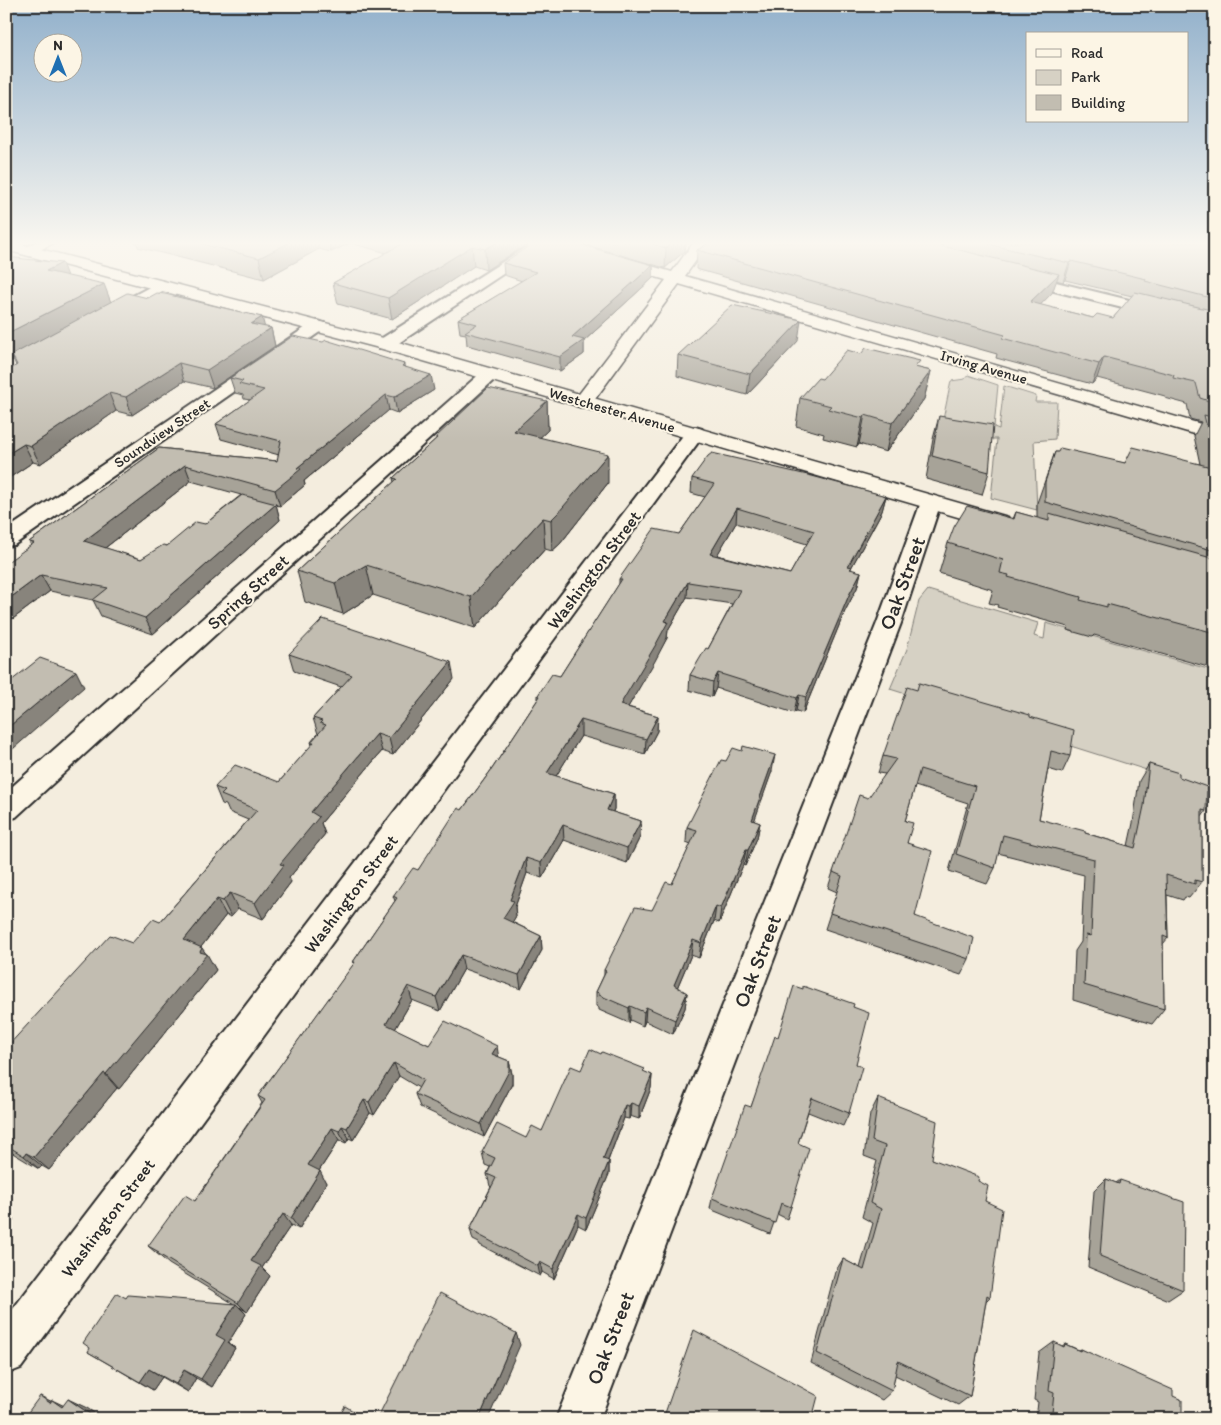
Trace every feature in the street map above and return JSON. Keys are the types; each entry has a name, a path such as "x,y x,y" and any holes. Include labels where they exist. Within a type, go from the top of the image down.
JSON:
{"main road":[{"name":"Westchester Avenue","path":"250,308 385,344 1023,529"},
{"path":"583,402 652,308"},
{"name":"Irving Avenue","path":"780,308 1215,434"}],"street":[{"path":"101,319 120,308"},
{"path":"385,344 440,308"},
{"path":"1143,308 1215,326"},
{"name":"Soundview Street","path":"6,540 318,326"},
{"path":"6,372 58,343"},
{"name":"Spring Street","path":"6,809 489,375"},
{"name":"Washington Street","path":"6,1353 695,434"},
{"name":"Oak Street","path":"578,1419 889,623 931,502"}],"green space":[{"path":"968,375 998,385 994,427 999,429 1004,386 1036,396 1035,402 1057,402 1055,439 1034,441 1037,510 991,498 997,439 939,439 951,381 965,379"},
{"path":"928,590 1038,623 1034,636 1044,639 1046,623 1215,671 1210,708 1210,790 890,689 907,649 919,601"}],"building":[{"path":"6,308 56,308 6,334"},
{"path":"98,308 226,308 262,317 251,324 271,328 207,370 179,363 126,397 109,393 31,446 24,444 6,455 6,372 17,365 12,355"},
{"path":"475,308 604,308 572,337 584,340 560,357 465,332 477,324 458,319"},
{"path":"728,308 748,308 801,320 750,374 678,355"},
{"path":"909,308 1056,308 1093,318 1097,314 1113,318 1121,308 1204,308 1215,311 1215,403 1200,398 1196,383 1173,378 1174,375 1104,357 1099,364 1002,338 1005,335"},
{"path":"293,336 323,342 326,340 404,364 402,366 431,375 394,397 386,395 297,468 301,469 275,490 185,465 84,541 141,559 163,545 167,546 196,522 205,524 242,495 276,504 145,618 93,600 108,588 41,575 6,601 6,563 34,543 29,542 159,448 277,461 281,441 216,424 264,390 239,384 243,381 230,378"},
{"path":"866,348 920,361 915,367 931,371 892,423 865,415 863,418 828,409 831,406 800,398 818,378 822,379 847,350 861,354"},
{"path":"488,388 547,401 514,431 608,454 558,513 551,520 543,518 471,597 366,565 335,583 297,571 397,479 393,478"},
{"path":"1204,415 1215,418 1215,460"},
{"path":"939,416 993,425 989,472 932,456"},
{"path":"1133,447 1215,468 1215,551 1045,502 1045,482 1055,452 1058,452 1060,448 1125,463"},
{"path":"712,453 812,476 886,496 848,566 852,567 850,569 861,572 849,595 806,697 799,695 797,698 718,673 713,682 690,675 706,648 708,649 740,590 688,582 665,621 668,622 655,646 620,705 658,716 646,739 581,720 547,773 614,794 607,810 641,821 627,848 563,825 541,863 526,858 510,900 514,901 503,918 541,936 519,975 461,955 436,997 408,986 386,1024 429,1045 445,1021 497,1046 492,1054 509,1061 509,1071 481,1124 415,1094 423,1080 394,1063 369,1102 364,1100 347,1128 342,1126 339,1131 332,1128 308,1165 320,1171 291,1218 283,1214 251,1261 261,1266 238,1303 157,1253 159,1252 148,1246 185,1195 195,1201 265,1100 258,1096 355,962 353,962 397,898 393,896 413,868 418,870 458,808 462,810 492,769 540,696 538,695 552,674 560,676 622,579 619,579 654,529 679,534 714,484 692,478","holes":["737,508 814,531 790,574 710,554"]},
{"path":"967,506 1014,519 1016,512 1049,521 1049,513 1215,559 1215,633 1107,604 1107,607 1080,600 1081,597 1008,577 1009,575 1000,573 1003,560 948,543 954,527"},
{"path":"323,619 451,662 389,738 377,734 311,812 319,817 280,864 284,865 255,903 230,893 223,901 217,899 184,940 202,948 200,952 207,954 34,1157 26,1153 24,1156 6,1145 6,1048 110,935 132,943 153,919 160,922 257,810 221,795 225,791 215,787 235,765 279,782 314,742 311,742 326,725 320,723 322,721 313,718 352,675 289,654"},
{"path":"40,658 76,671 6,729 6,685"},
{"path":"919,683 1030,715 1030,717 1074,730 1070,756 1051,751 1039,819 1085,831 1085,833 1135,848 1144,806 1149,764 1179,773 1179,777 1207,787 1206,811 1202,810 1202,882 1195,880 1195,884 1166,875 1168,938 1163,936 1164,1009 1084,985 1086,935 1091,936 1094,859 1003,835 995,868 956,854 975,786 920,769 905,821 913,823 907,843 932,851 915,916 974,938 969,959 830,913 842,876 833,872 859,795 868,798 896,759 883,756 907,687 917,690"},
{"path":"743,746 775,755 752,820 760,823 721,908 716,906 701,943 693,940 674,985 687,993 675,1020 646,1007 644,1012 630,1006 629,1008 599,995 596,992 606,971 604,970 635,907 652,910 666,882 672,884 697,830 687,827 721,760 726,761 733,748 742,751"},
{"path":"794,986 803,989 803,986 854,1004 853,1007 869,1013 856,1064 862,1067 849,1113 812,1098 798,1143 809,1148 791,1207 781,1203 775,1223 712,1198 745,1105 751,1107 775,1036 778,1037"},
{"path":"590,1049 645,1069 643,1071 652,1075 639,1106 631,1103 629,1106 625,1105 603,1159 609,1161 586,1218 578,1214 553,1269 540,1262 538,1266 470,1229 496,1178 487,1174 495,1158 482,1152 497,1124 526,1138 532,1126 542,1131 571,1066 581,1070"},
{"path":"878,1098 937,1121 932,1159 979,1177 978,1181 988,1186 985,1201 1002,1209 990,1297 987,1295 970,1396 898,1361 892,1391 817,1353 843,1259 864,1270 881,1209 870,1203 885,1146 872,1141"},
{"path":"1106,1179 1119,1184 1120,1180 1184,1202 1183,1290 1100,1256"},
{"path":"117,1293 126,1298 128,1295 236,1304 216,1335 225,1340 201,1379 184,1370 176,1384 149,1369 140,1382 88,1352 90,1348 83,1343"},
{"path":"440,1293 516,1333 479,1419 377,1419"},
{"path":"694,1330 818,1396 812,1419 663,1419"},
{"path":"1054,1342 1064,1347 1065,1344 1080,1351 1081,1349 1173,1390 1173,1396 1182,1400 1182,1419 1058,1419 1059,1416 1052,1413 1054,1393 1049,1391"},
{"path":"40,1396 50,1403 52,1400 62,1407 68,1399 97,1419 23,1419"},
{"path":"345,1406 366,1419 338,1419"}]}
